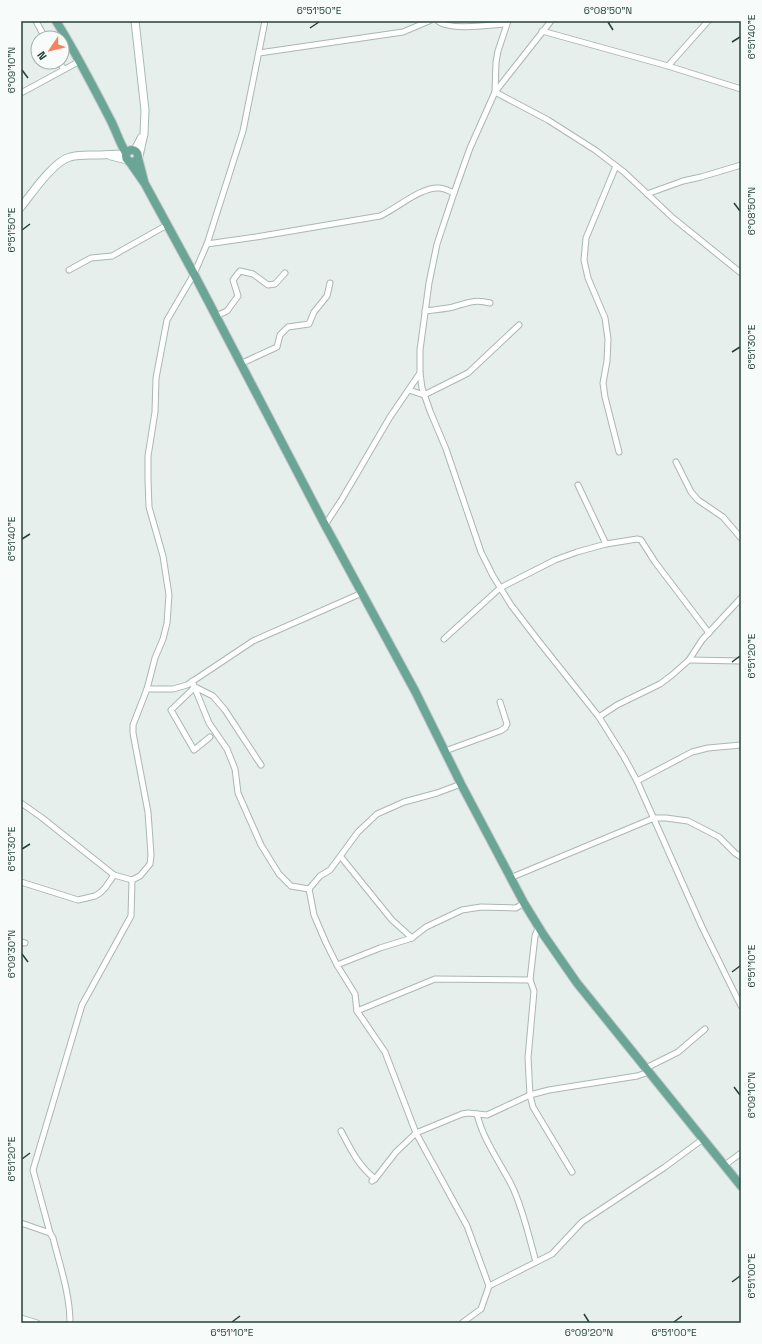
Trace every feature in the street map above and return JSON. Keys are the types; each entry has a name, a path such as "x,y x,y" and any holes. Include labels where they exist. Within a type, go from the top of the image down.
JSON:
{"main road":[{"path":"56,21 80,61 131,155 524,903 577,982 741,1186"},
{"path":"131,155 144,134 145,110 135,21"},
{"path":"21,207 50,171 69,157 79,155 131,155"}],"street":[{"path":"36,21 41,30"},
{"path":"21,803 114,875 132,880 140,876 150,864 151,854 148,812 133,733 133,725 147,689 155,658 163,639 167,623 169,595 164,556 149,507 148,496 148,456 155,412 156,378 167,320 194,274 207,244 242,131 265,21"},
{"path":"259,53 403,32 429,21"},
{"path":"438,21 451,27 507,23 496,62 495,92"},
{"path":"551,21 495,92 470,148 454,193 437,244 425,311 420,350 420,373 424,395 446,449 481,552 500,588 537,639 599,717 624,757 654,818 702,927 741,1006"},
{"path":"668,66 708,21"},
{"path":"542,31 668,66 741,90"},
{"path":"70,66 80,61"},
{"path":"21,92 62,70"},
{"path":"495,92 548,120 616,166 673,218 741,273"},
{"path":"647,194 683,181 741,165"},
{"path":"616,166 586,238 584,260 588,278 605,318 608,339 607,361 603,383 605,397 619,452"},
{"path":"207,244 380,216 424,190 441,188 454,193"},
{"path":"69,270 91,258 112,256 167,225"},
{"path":"216,316 227,311 238,296 233,280 240,271 253,274 268,285 275,284 285,273"},
{"path":"240,364 277,348 280,334 288,328 309,324 314,312 327,296 330,283"},
{"path":"425,311 453,307 480,300 490,303"},
{"path":"409,390 424,395 468,373 519,325"},
{"path":"325,525 390,417 420,373"},
{"path":"676,462 694,497 722,517 741,538"},
{"path":"578,485 606,544"},
{"path":"444,639 500,588 555,560 606,544 633,539 641,540 655,562 709,633"},
{"path":"210,737 194,750 171,710 193,685 253,641 362,593"},
{"path":"599,717 617,705 660,684 672,676 689,660 702,640 741,598"},
{"path":"689,660 741,661"},
{"path":"147,689 173,689 187,684 193,685 213,696 225,710 261,765"},
{"path":"193,685 209,723 227,749 235,769 238,793 261,845 279,874 291,886 309,889"},
{"path":"445,751 505,728 507,724 500,702"},
{"path":"637,781 692,752 708,748 741,745"},
{"path":"309,889 320,876 330,870 358,832 377,814 404,802 437,793 461,784"},
{"path":"510,878 654,818 688,821 719,837 741,857"},
{"path":"341,856 392,920 412,938"},
{"path":"21,882 78,900 100,894 114,875"},
{"path":"70,1323 66,1290 53,1238 50,1233 32,1170 82,1005 131,916 132,880"},
{"path":"309,889 314,915 337,965 355,994 357,1011 385,1052 416,1133 467,1226 489,1286 481,1309 462,1323"},
{"path":"337,965 380,948 412,938 426,927 462,910 481,907 516,908 524,903"},
{"path":"539,926 535,936 530,980 534,991 528,1058 530,1095 536,1114 572,1172"},
{"path":"357,1011 435,979 530,980"},
{"path":"341,1131 353,1155 373,1180 396,1152 416,1133 462,1114 468,1113 487,1116 530,1095 550,1090 637,1076 678,1052 705,1029"},
{"path":"477,1114 480,1128 512,1187 524,1218 536,1262"},
{"path":"489,1286 552,1254 582,1222 703,1139"},
{"path":"725,1165 741,1153"},
{"path":"21,1223 50,1233"},
{"path":"21,1318 37,1323"}]}
